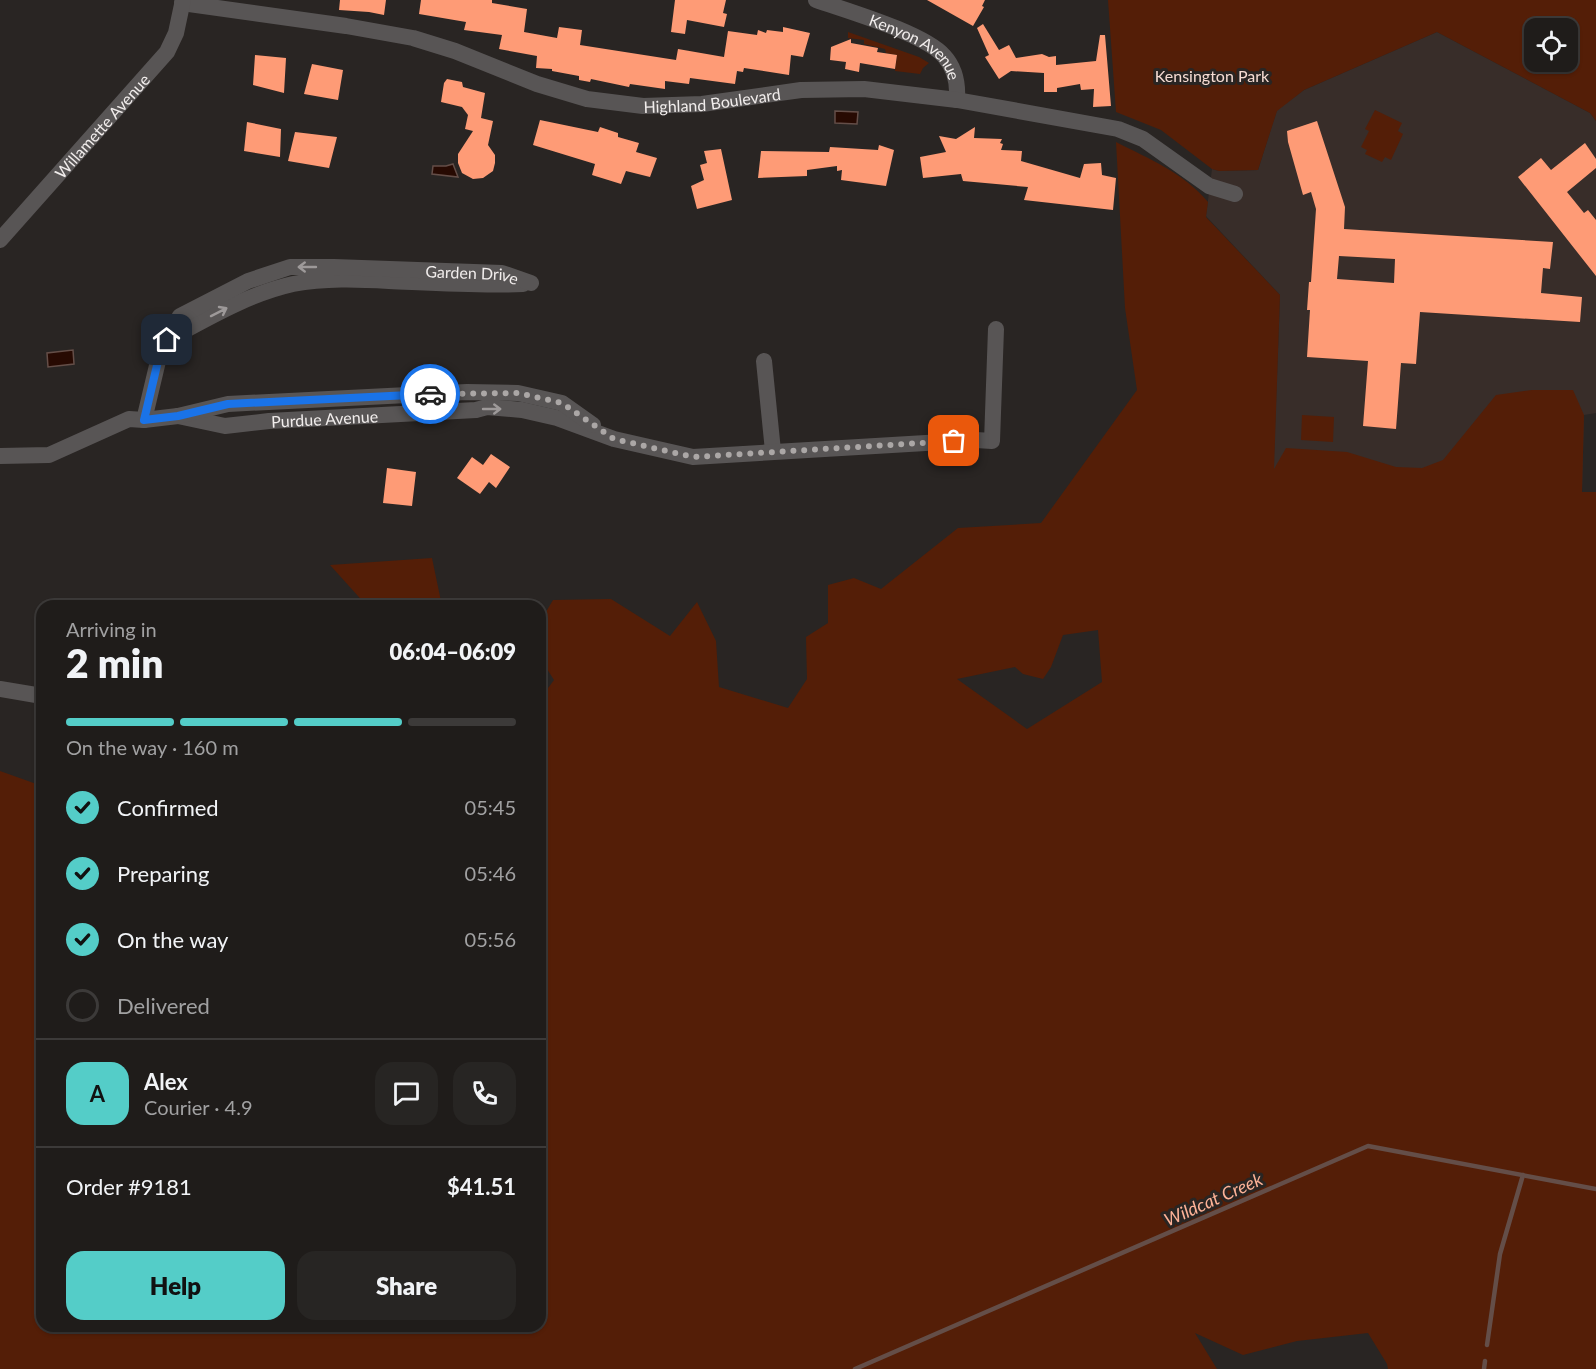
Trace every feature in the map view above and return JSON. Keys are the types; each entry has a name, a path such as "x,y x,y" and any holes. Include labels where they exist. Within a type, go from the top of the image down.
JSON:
{"street":[{"name":"Kenyon Avenue","path":"816,0 923,41 945,56 958,83 957,100"},
{"name":"Highland Boulevard","path":"183,2 413,38 455,51 537,84 587,99 621,104 643,106 702,104 801,90 864,89 957,100 1118,129 1143,139 1209,186 1236,194"},
{"name":"Willamette Avenue","path":"0,240 167,52 176,33 183,2"},
{"name":"Garden Drive","path":"144,420 159,357 167,340 180,316 248,281 290,267 502,273 531,283 480,284 343,279 294,284 263,293 224,309 167,340"},
{"name":"Purdue Avenue","path":"0,456 49,455 129,419 144,420 178,416 228,404 467,392 518,393 562,403 614,439 693,457 976,440 992,441 996,329"},
{"path":"764,361 773,451"},
{"path":"0,689 36,695"}],"shaded area":[{"path":"1437,32 1590,113 1596,121 1596,413 1584,415 1582,493 1272,510 1280,295 1206,216 1212,169 1219,171 1258,170 1277,110 1304,90"},
{"path":"835,111 858,112 857,124 835,123"},
{"path":"453,164 458,177 432,174 433,166"},
{"path":"73,350 74,364 48,367 47,353"}],"green space":[{"name":"Kensington Park","path":"1108,0 1596,0 1596,121 1590,113 1437,32 1304,90 1277,111 1258,170 1219,171 1212,169 1161,130 1116,112"},
{"path":"848,32 919,57 929,63 920,74 895,71 897,55 886,53 885,49 864,44 864,40 848,38"},
{"path":"1375,110 1402,123 1398,131 1403,134 1391,160 1385,157 1382,162 1365,154 1367,150 1361,147 1369,131 1365,129"},
{"path":"1116,142 1177,175 1199,192 1208,202 1206,217 1280,295 1274,469 1286,448 1347,452 1396,467 1422,468 1443,460 1496,395 1532,390 1573,390 1584,415 1582,492 1596,492 1596,1369 1388,1369 1368,1333 1297,1341 1243,1355 1195,1333 1217,1369 0,1369 0,771 36,784 36,1332 546,1332 546,691 554,680 546,667 546,612 553,600 611,599 670,636 697,602 716,641 719,687 788,708 807,679 806,637 828,623 828,585 854,578 881,589 958,528 1041,523 1137,390 1125,308","holes":["1098,630 1102,682 1027,729 957,679 1015,667 1023,674 1043,679 1051,667 1063,635"]},
{"path":"1302,415 1334,417 1333,442 1301,440"},
{"path":"432,558 441,600 362,600 330,565"}],"building":[{"path":"340,0 386,0 384,15 339,10"},
{"path":"421,0 492,0 492,3 527,9 524,32 557,38 559,27 582,30 580,45 676,60 678,49 724,57 728,31 757,35 758,30 766,33 767,30 783,32 783,27 810,33 803,57 791,55 789,75 744,68 743,72 737,71 735,84 690,78 689,84 665,81 665,89 630,84 629,87 591,79 590,82 579,80 579,76 552,71 552,69 536,68 537,56 499,49 502,35 464,30 466,22 419,14"},
{"path":"675,0 726,0 723,13 727,14 724,27 687,20 685,34 671,32"},
{"path":"927,0 985,0 982,6 984,7 973,26"},
{"path":"983,24 999,50 1009,45 1016,58 1042,54 1049,57 1056,56 1056,65 1096,61 1100,35 1105,35 1111,106 1093,107 1094,89 1081,90 1080,84 1057,88 1057,92 1044,92 1044,73 1011,71 999,79 985,57 989,55 977,28"},
{"path":"851,39 851,43 878,48 877,52 897,55 895,69 860,63 859,72 845,69 846,62 830,60 831,47"},
{"path":"255,55 286,58 284,93 253,85"},
{"path":"312,64 343,70 338,100 304,94"},
{"path":"447,79 462,82 463,87 485,93 481,118 493,121 488,145 495,155 495,163 493,171 483,178 473,179 462,173 458,163 458,154 473,131 465,129 468,115 462,107 441,102 444,83"},
{"path":"540,120 598,132 600,127 618,133 618,137 639,143 636,152 657,158 650,177 626,171 621,184 592,175 595,164 533,145"},
{"path":"1317,121 1345,207 1344,229 1553,242 1550,269 1543,268 1541,293 1582,297 1580,322 1420,312 1416,364 1401,363 1396,429 1363,426 1368,361 1307,357 1310,310 1307,310 1316,209 1311,192 1303,195 1287,131","holes":["1339,256 1395,259 1394,283 1337,279"]},
{"path":"247,122 281,129 280,157 244,151"},
{"path":"975,127 974,138 1002,139 1001,150 1022,151 1021,161 1080,178 1084,164 1101,163 1102,175 1116,178 1113,210 1024,200 1028,187 963,181 961,174 923,178 920,157 946,152 939,136 956,139"},
{"path":"295,132 337,137 329,168 288,161"},
{"path":"1585,143 1596,159 1596,168 1567,192 1584,213 1588,210 1596,220 1596,276 1518,177 1541,158 1551,170"},
{"path":"879,145 894,150 886,186 841,180 842,170 837,171 837,166 807,170 807,176 758,178 761,151 829,152 830,147 878,150"},
{"path":"721,149 732,200 697,209 691,186 704,180 700,165 707,163 704,151"},
{"path":"491,454 510,467 496,488 489,482 480,494 457,478 472,457 483,465"},
{"path":"387,468 416,472 412,506 383,503"}],"waterway":[{"name":"Wildcat Creek","path":"855,1369 1368,1146 1596,1189"},
{"path":"1487,1345 1500,1254 1523,1175"},
{"path":"1484,1369 1485,1361"}],"way so far":[{"path":"430,394 518,393 562,403 614,439 693,457 954,441"}],"route":[{"path":"167,340 159,357 144,420 178,416 228,404 430,394"}]}
